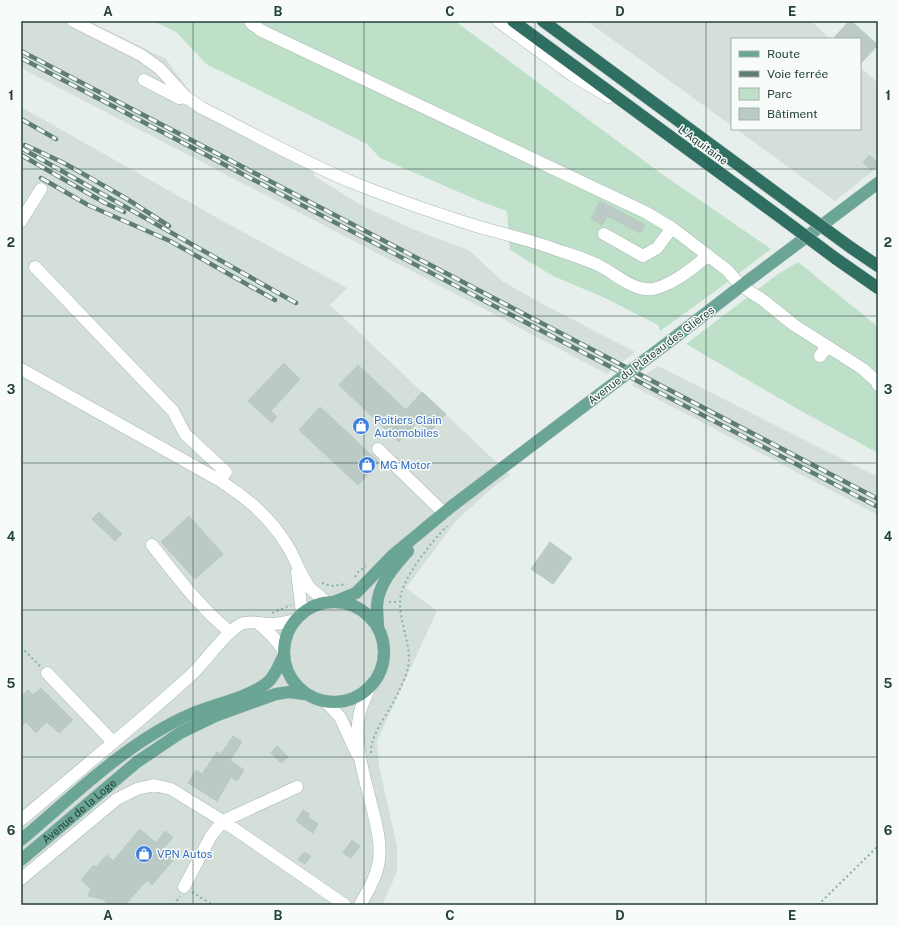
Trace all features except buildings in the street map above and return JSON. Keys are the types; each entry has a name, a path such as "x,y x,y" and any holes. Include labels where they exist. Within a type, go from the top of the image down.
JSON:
{"highway":[{"name":"L'Aquitaine","path":"513,21 649,122 878,288"},
{"name":"L'Aquitaine","path":"542,21 878,266"}],"main road":[{"name":"Avenue du Plateau des Glières","path":"331,602 356,593 393,555 425,530 446,518 584,406 878,183"},
{"name":"Avenue du Plateau des Glières","path":"378,628 377,607 381,587 399,561 425,530"},
{"path":"331,602 353,605 368,615 378,628 383,640 384,654 382,667 377,678 369,689 360,696 338,703 316,700 305,694 294,684 287,671 283,653 286,634 298,616 313,606 331,602"},
{"name":"Avenue de la Loge","path":"21,840 127,752 155,733 188,715 263,686 272,678 283,653"},
{"name":"Avenue de la Loge","path":"21,860 137,762 180,733 215,716 276,694 289,692 305,694"}],"street":[{"path":"73,21 141,55 159,68 186,97 202,108 307,162 352,183 413,205 476,226 548,247 598,265 634,285 646,289 656,288 679,278 708,255"},
{"path":"250,21 262,31 645,212 672,228 708,255 727,270 741,286 763,300 794,325 864,370 876,381 878,385"},
{"path":"498,21 572,75 649,122"},
{"path":"144,80 179,98 186,97"},
{"path":"21,222 41,189"},
{"path":"604,234 643,256 657,248 672,228"},
{"path":"35,267 173,412 185,434 226,472 219,480"},
{"path":"820,356 827,346"},
{"path":"21,369 219,480 241,494 275,527 287,544 311,589 331,602"},
{"path":"378,449 446,518"},
{"path":"152,545 190,592 220,624 230,632"},
{"path":"21,820 195,672 230,632 250,621 258,623 282,623 298,616 300,593 295,561"},
{"path":"258,623 277,641 283,653"},
{"path":"47,673 95,721 113,742"},
{"path":"360,905 376,874 379,853 379,840 366,761 358,732 358,722 363,702 369,689"},
{"path":"327,702 340,717 366,761"},
{"path":"21,879 117,799 137,789 154,785 171,789 223,821 345,905"},
{"path":"184,887 211,836 223,821 296,787"}],"path":[{"path":"366,761 374,737 395,700 409,664 409,653 400,602 404,583 433,541 446,518"},
{"path":"311,589 316,583 331,586 348,584"},
{"path":"267,615 292,605 294,599"},
{"path":"385,602 400,602"},
{"path":"21,647 47,673"},
{"path":"818,905 878,846"},
{"path":"184,887 213,905"}],"shaded area":[{"path":"21,21 89,21 166,59 193,96 313,159 314,176 363,206 415,230 469,250 502,281 635,352 607,374 21,68"},
{"path":"587,21 811,21 829,38 731,38 731,125"},
{"path":"861,68 878,83 878,167 835,201 737,130 861,130"},
{"path":"21,107 228,224 347,288 330,305 510,475 491,489 455,522 406,588 437,611 377,741 379,766 397,846 397,872 382,905 21,905"},
{"path":"658,366 878,477 878,515 631,385"}],"green space":[{"path":"153,21 455,21 662,174 771,249 660,331 658,325 605,298 553,276 510,250 507,211 482,202 380,158 367,144 206,64 176,32"},
{"path":"798,262 878,327 878,453 794,407 686,344 778,274"}],"railway":[{"path":"21,51 878,499"},
{"path":"21,58 878,507"},
{"path":"21,119 56,139"},
{"path":"25,145 64,163 127,199 169,226"},
{"path":"21,148 296,303"},
{"path":"21,155 105,203 124,212"},
{"path":"41,178 88,205 170,241 275,300"}],"place":[{"name":"Poitiers Clain Automobiles","path":"361,426"},
{"name":"MG Motor","path":"367,465"},
{"name":"VPN Autos","path":"144,854"}]}
